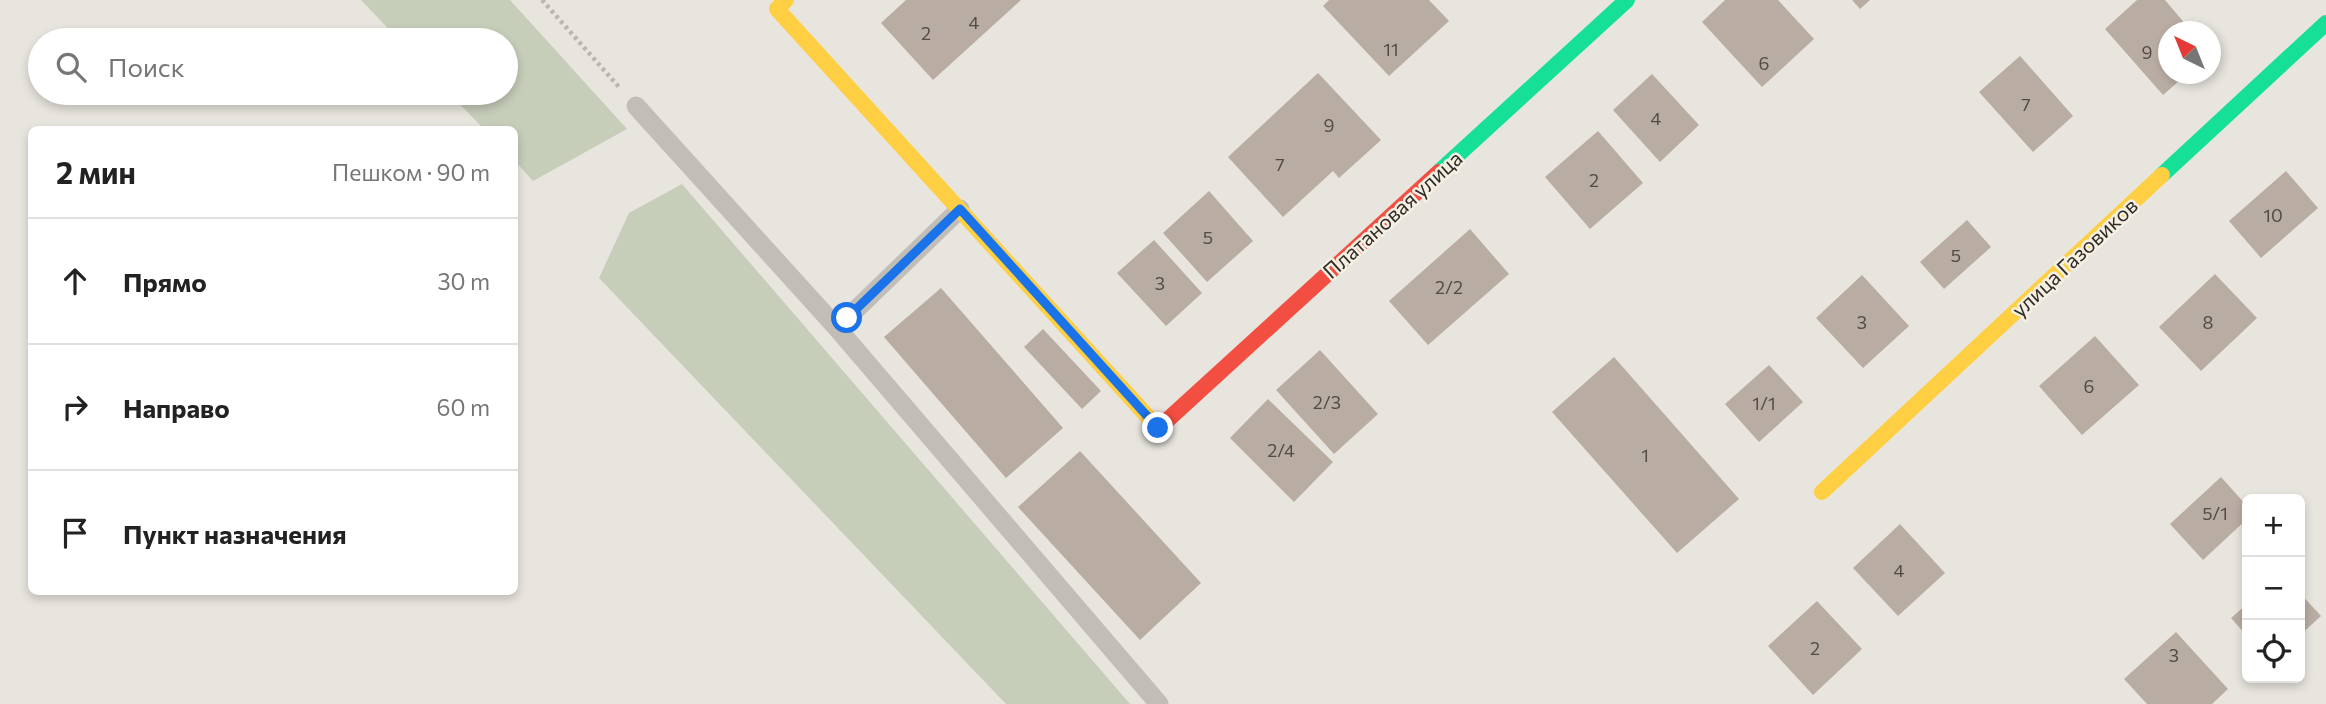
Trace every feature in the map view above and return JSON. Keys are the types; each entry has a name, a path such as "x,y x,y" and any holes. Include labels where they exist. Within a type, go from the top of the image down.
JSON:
{"street":[{"name":"Платановая улица","path":"960,209 1158,428 1627,0"},
{"path":"782,4 960,209"},
{"name":"улица Газовиков","path":"1822,492 2326,23"}],"lane":[{"path":"636,106 836,328 1159,704"},
{"path":"836,328 960,209"}],"path":[{"path":"542,0 636,106"}],"green space":[{"path":"361,0 510,0 627,129 533,181 518,164 518,126 481,126 461,105 518,105 518,28 388,28"},
{"path":"682,184 1130,704 1006,704 599,278 629,213"}],"building":[{"path":"906,0 1021,0 933,80 881,23"},
{"path":"1329,0 1429,0 1449,21 1389,76 1323,6"},
{"path":"1725,0 1778,0 1814,39 1762,87 1702,22"},
{"path":"1852,0 1870,0 1860,9"},
{"path":"2137,0 2165,0 2183,21 2158,21 2158,84 2176,84 2163,95 2105,29"},
{"path":"2020,56 2073,116 2033,152 1979,92"},
{"path":"1318,73 1381,140 1339,178 1333,171 1283,217 1228,157"},
{"path":"1652,74 1699,125 1660,162 1613,110"},
{"path":"1598,131 1643,183 1590,229 1545,177"},
{"path":"2286,171 2318,208 2261,258 2229,221"},
{"path":"1209,191 1253,241 1207,282 1163,233"},
{"path":"1967,220 1991,247 1944,289 1920,262"},
{"path":"1470,229 1509,274 1428,345 1389,301"},
{"path":"1154,240 1202,293 1166,326 1117,273"},
{"path":"2215,274 2257,318 2201,371 2159,327"},
{"path":"1862,275 1909,326 1863,368 1816,318"},
{"path":"941,288 1063,428 1006,478 884,337"},
{"path":"1043,329 1101,391 1082,409 1024,347"},
{"path":"2095,336 2139,385 2082,435 2039,386"},
{"path":"1320,350 1378,414 1334,454 1276,390"},
{"path":"1614,357 1739,499 1677,553 1552,412"},
{"path":"1769,365 1803,402 1759,442 1725,404"},
{"path":"1268,399 1333,462 1294,502 1230,438"},
{"path":"1080,451 1201,583 1140,640 1018,507"},
{"path":"2221,477 2242,500 2242,524 2203,560 2170,524"},
{"path":"1900,524 1945,573 1898,616 1853,568"},
{"path":"2305,598 2321,616 2305,630"},
{"path":"1817,601 1862,649 1813,695 1768,646"},
{"path":"2242,608 2242,630 2231,618"},
{"path":"2176,632 2228,689 2212,704 2147,704 2124,679"}],"traffic: fast":[{"path":"1439,172 1627,0"},
{"path":"2162,175 2326,23"}],"traffic: slow":[{"path":"786,0 777,9 1158,428 1162,425"},
{"path":"1822,492 2162,175"}],"traffic: jam":[{"path":"1162,425 1439,172"}],"route":[{"path":"847,318 960,209 1158,428"}]}
